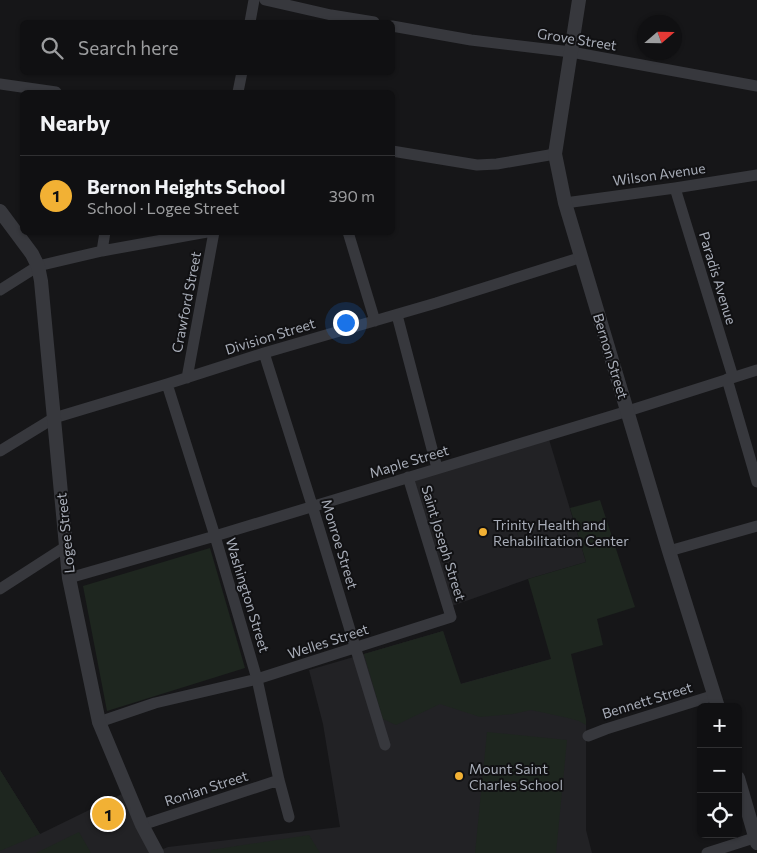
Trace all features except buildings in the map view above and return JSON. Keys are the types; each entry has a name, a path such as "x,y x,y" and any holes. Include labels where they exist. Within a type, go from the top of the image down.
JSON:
{"street":[{"path":"250,20 254,0"},
{"path":"265,0 362,20"},
{"name":"Bernon Street","path":"579,0 555,154 565,203 716,701"},
{"name":"Grove Street","path":"395,27 471,40 571,52 757,86"},
{"path":"238,90 241,75"},
{"path":"0,84 42,90"},
{"path":"395,151 477,165 497,164 555,154"},
{"name":"Wilson Avenue","path":"565,203 757,175"},
{"name":"Paradis Avenue","path":"674,188 730,378 757,482"},
{"name":"Logee Street","path":"0,211 32,254 38,266 41,281 69,578 99,722 142,825 157,853"},
{"path":"102,251 105,235"},
{"path":"0,290 38,266 102,251 190,235"},
{"name":"Crawford Street","path":"187,378 213,235"},
{"path":"349,235 375,321"},
{"name":"Division Street","path":"0,451 54,418 582,258"},
{"path":"397,315 437,468"},
{"name":"Monroe Street","path":"264,353 385,745"},
{"name":"Maple Street","path":"69,578 215,536 757,370"},
{"name":"Washington Street","path":"167,384 258,679 279,780 289,817"},
{"name":"Saint Joseph Street","path":"408,477 451,617"},
{"path":"669,551 757,526"},
{"path":"0,589 65,547"},
{"name":"Welles Street","path":"99,722 155,703 258,679 451,617"},
{"name":"Bennett Street","path":"588,736 606,729 716,701"},
{"name":"Ronian Street","path":"142,825 279,780"},
{"path":"707,853 756,839 742,792"},
{"path":"735,853 741,842"}],"shaded area":[{"path":"548,436 586,562 528,579 449,607 411,479"},
{"path":"600,500 635,607 597,619 603,645 571,654 586,725 568,718 531,710 513,714 480,717 440,704 396,725 383,719 364,654 443,631 461,684 551,659 528,579 586,562 570,508"},
{"path":"210,548 245,668 107,711 83,586"},
{"name":"Mount Saint Charles School","path":"443,631 460,684 570,654 586,720 586,830 592,853 154,853 168,847 340,827 323,724 309,670"},
{"path":"487,732 567,740 556,853 475,853"},
{"path":"0,770 40,834 124,793 152,853 0,853"},
{"path":"0,770 40,834 0,851"},
{"path":"79,832 91,853 36,853"},
{"path":"309,835 320,853 210,853 211,850"}],"place":[{"name":"Trinity Health and Rehabilitation Center","path":"483,532"},
{"name":"Mount Saint Charles School","path":"459,776"},
{"name":"Bernon Heights School","path":"108,814"}]}
